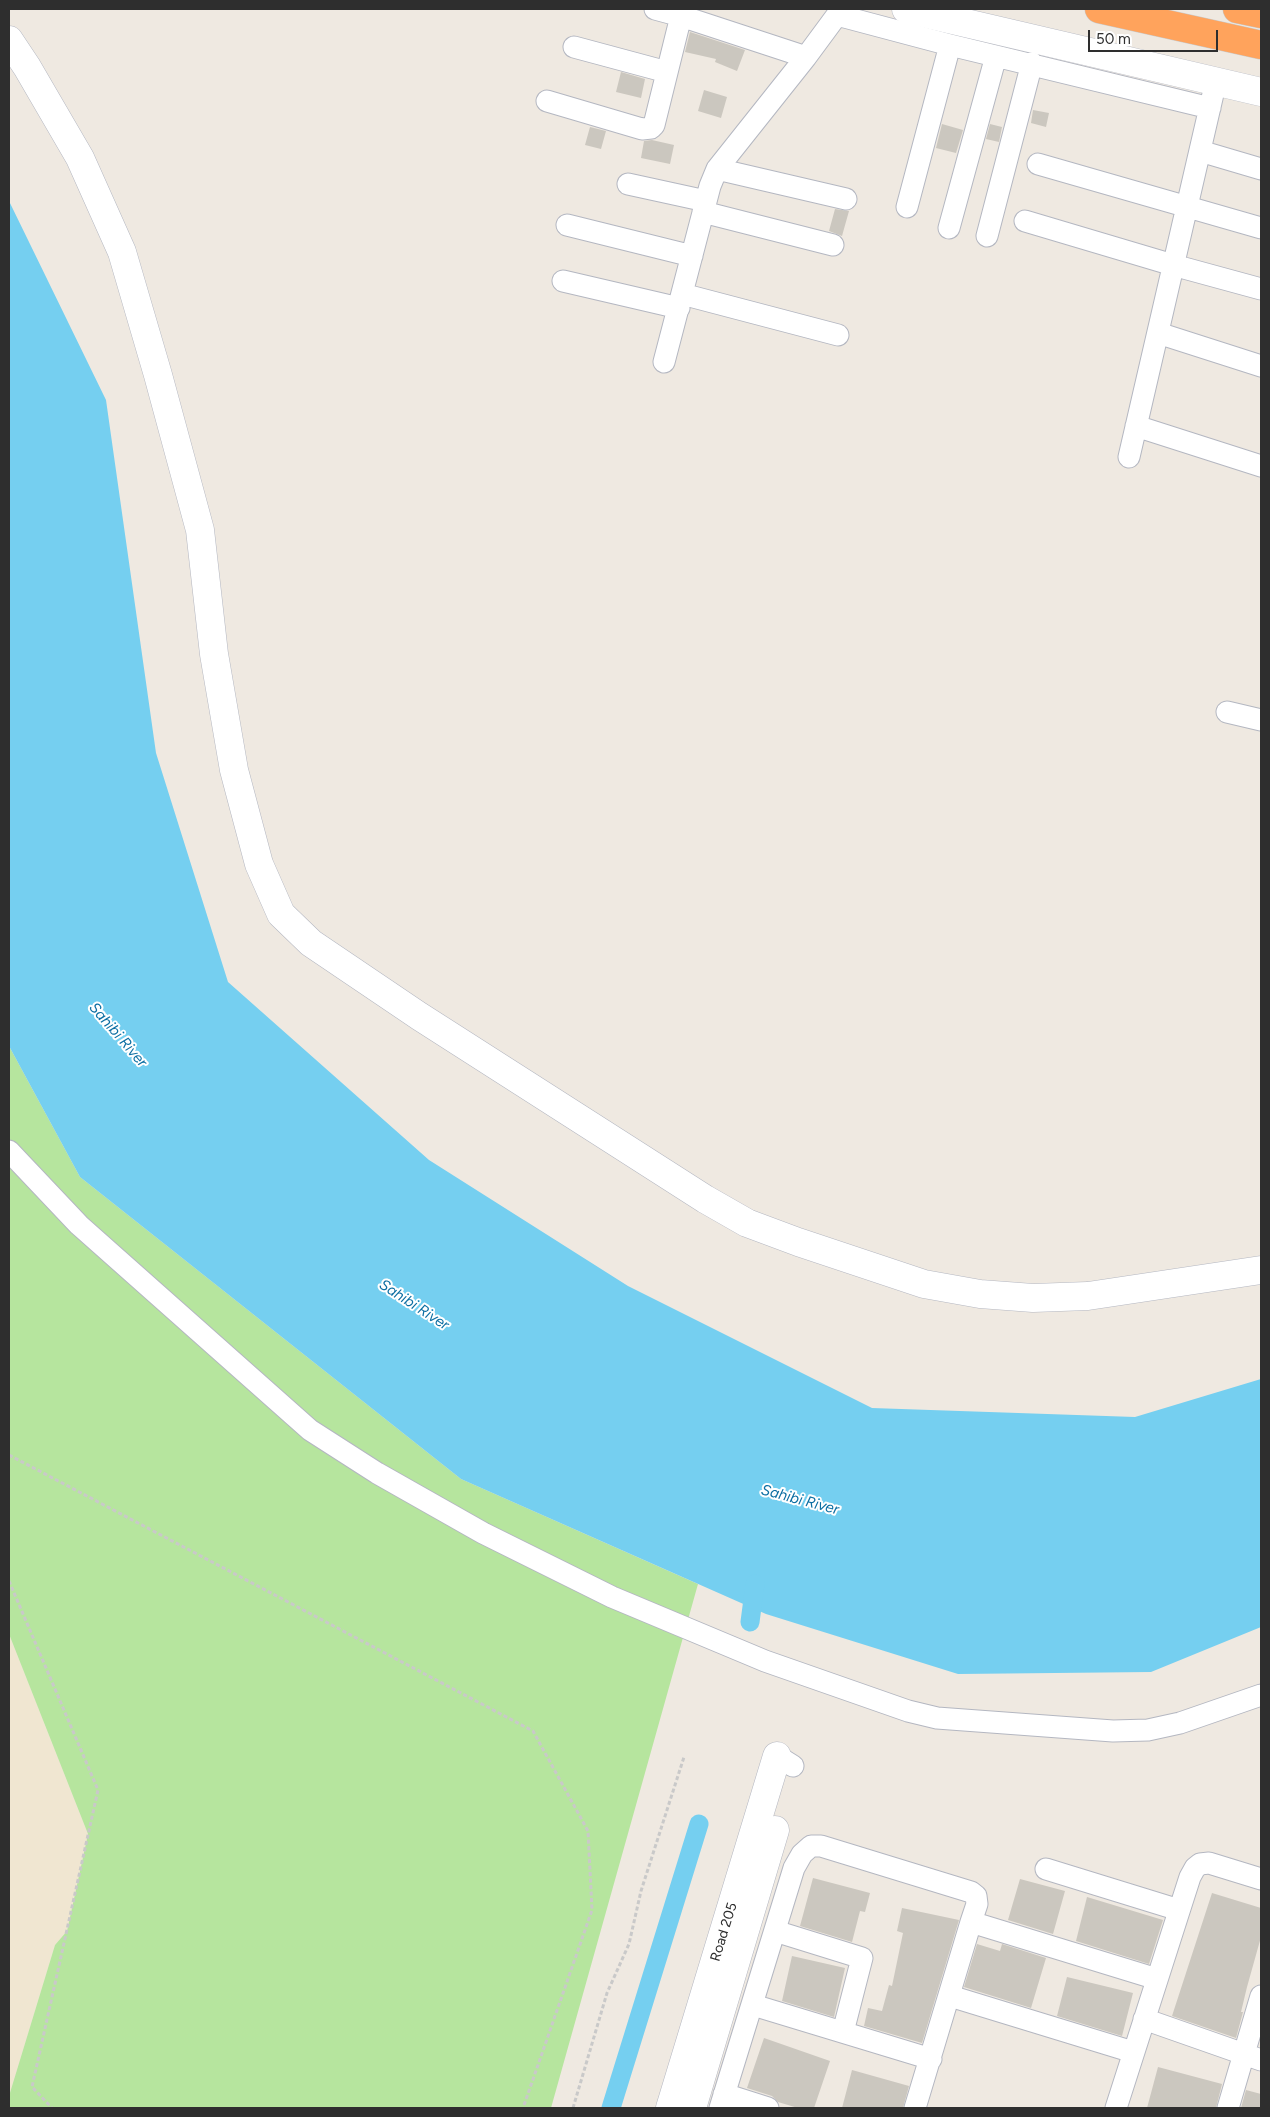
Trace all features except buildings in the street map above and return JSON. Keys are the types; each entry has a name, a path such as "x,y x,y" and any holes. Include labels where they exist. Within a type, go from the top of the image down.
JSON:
{"highway":[{"path":"1099,9 1261,45"},
{"path":"1237,9 1261,14"}],"street":[{"path":"655,9 806,57"},
{"path":"906,9 1261,92"},
{"path":"664,362 704,206 717,169 840,12 950,45 1032,63 1210,108"},
{"path":"547,100 647,130 654,125 681,16"},
{"path":"9,40 27,67 80,158 122,252 200,530 214,654 234,770 259,864 281,914 310,944 705,1199 747,1223 798,1242 924,1284 980,1294 1024,1297 1088,1296 1261,1270"},
{"path":"907,207 950,45"},
{"path":"574,47 667,72"},
{"path":"949,228 996,56"},
{"path":"987,236 1032,63"},
{"path":"1129,457 1216,82"},
{"path":"1200,151 1261,169"},
{"path":"1038,164 1261,228"},
{"path":"717,169 846,199"},
{"path":"628,184 833,245"},
{"path":"1024,220 1173,265 1261,289"},
{"path":"566,225 692,256"},
{"path":"563,281 680,301 838,335"},
{"path":"1158,333 1261,366"},
{"path":"1136,426 1261,466"},
{"path":"1227,712 1261,720"},
{"path":"9,1151 79,1225 310,1430 377,1472 483,1533 612,1597 764,1661 908,1711 937,1718 1113,1731 1148,1730 1180,1723 1261,1695"},
{"name":"Road 205","path":"670,2108 785,1761 692,2108"},
{"path":"768,2108 722,2101 794,1868 802,1854 811,1846 820,1846 971,1892 976,1896 976,1904 950,1996 915,2108"},
{"path":"1116,2108 1179,1910 1195,1868 1200,1864 1209,1863 1261,1879"},
{"path":"1046,1869 1179,1910"},
{"path":"971,1922 1157,1979"},
{"path":"775,1931 862,1958 844,2032"},
{"path":"950,1996 1133,2052"},
{"path":"1228,2108 1253,2057 1261,1996"},
{"path":"753,2005 931,2059"},
{"path":"1144,2019 1253,2057"}],"path":[{"path":"9,1455 533,1731 588,1831 592,1910 523,2108"},
{"path":"9,1581 98,1790 32,2087 52,2108"},
{"path":"573,2108 607,1993 628,1944 641,1891 684,1757"}],"shaded area":[{"path":"9,1634 88,1834 67,1931 55,1945 9,2096"}],"green space":[{"path":"9,1046 80,1177 461,1479 698,1584 551,2108 9,2108 9,2096 55,1945 67,1931 88,1834 9,1634"}],"water":[{"name":"Sahibi River","path":"9,201 106,400 156,753 228,982 429,1160 628,1286 872,1408 1135,1417 1261,1379 1261,1627 1151,1672 958,1674 766,1614 461,1479 80,1177 9,1046"}],"waterway":[{"path":"750,1622 755,1584"},
{"path":"611,2108 699,1824"}]}
